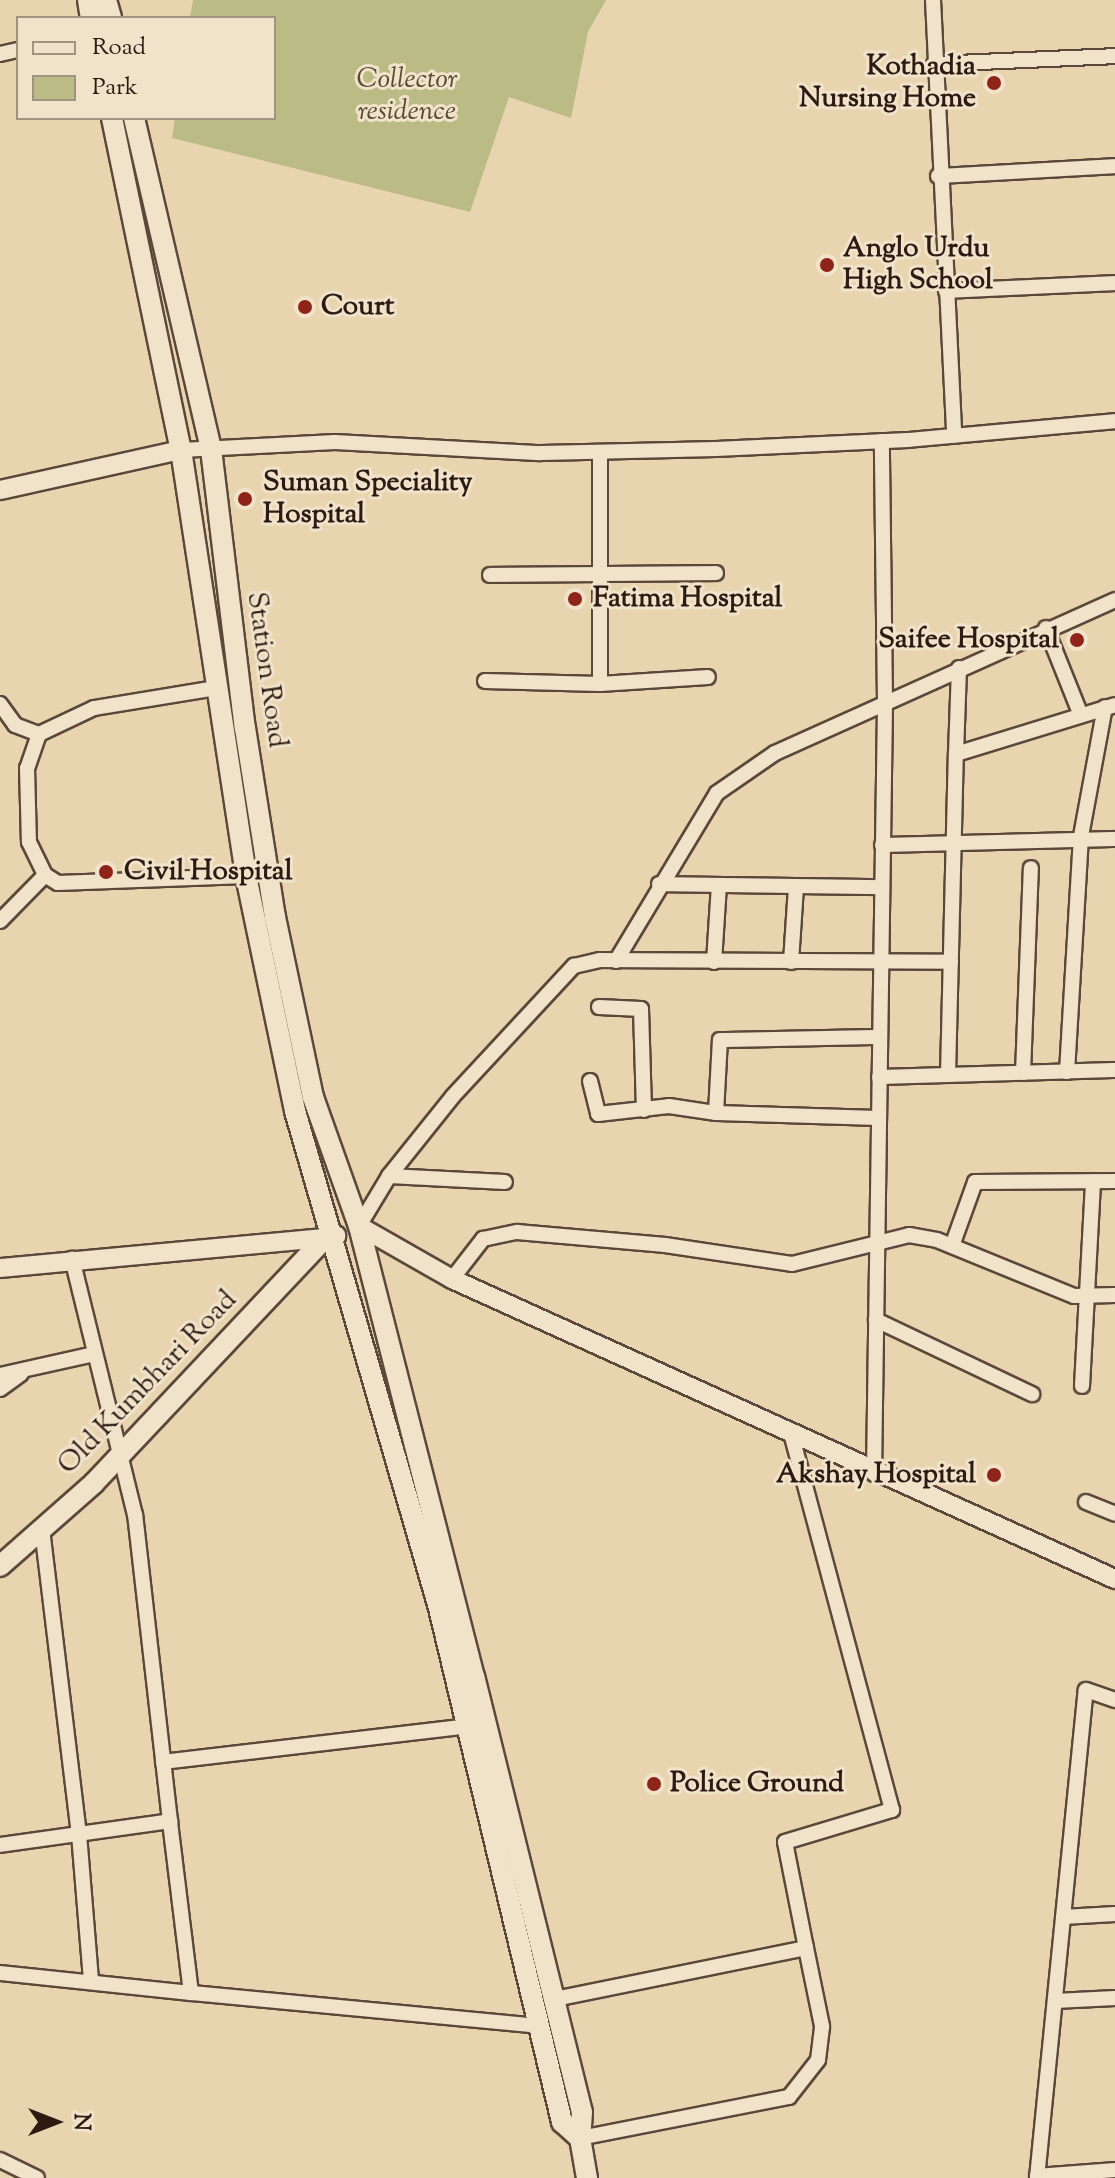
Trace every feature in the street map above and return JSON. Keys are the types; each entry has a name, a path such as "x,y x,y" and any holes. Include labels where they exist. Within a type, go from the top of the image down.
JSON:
{"main road":[{"path":"112,120 181,450 246,876 295,1111 335,1236 469,1726 562,2122 580,2138"},
{"name":"Station Road","path":"134,120 211,449 243,712 275,917 313,1097 359,1226 555,1999 582,2112 580,2138 587,2178"},
{"name":"Old Kumbhari Road","path":"0,1566 118,1458 320,1243 335,1236"}],"street":[{"path":"933,0 938,176 954,435"},
{"path":"934,64 1115,56"},
{"path":"938,176 1115,166"},
{"path":"946,291 1115,283"},
{"path":"0,490 181,450 335,442 600,452 882,441 1115,421"},
{"path":"874,1474 879,887 885,702 882,441"},
{"path":"600,452 600,684"},
{"path":"490,575 716,573"},
{"path":"616,961 659,884 717,793 775,753 1046,628 1115,600"},
{"path":"1046,628 1080,713"},
{"path":"948,1075 959,668"},
{"path":"485,681 600,684 708,677"},
{"path":"216,688 94,708 39,734 27,768 24,802 29,842 45,875 58,883 246,876"},
{"path":"0,704 15,725 39,734"},
{"path":"956,754 1110,706 1081,836 1067,1072"},
{"path":"882,845 1081,836 1115,839"},
{"path":"1023,1073 1031,868"},
{"path":"0,921 45,875"},
{"path":"659,884 879,887"},
{"path":"714,962 719,885"},
{"path":"791,962 796,886"},
{"path":"951,962 616,961 574,966 453,1096 389,1176 359,1226 452,1279 874,1474 1115,1579"},
{"path":"599,1007 641,1009 644,1110"},
{"path":"716,1113 720,1040 880,1037"},
{"path":"879,1077 1115,1070"},
{"path":"590,1081 598,1114 669,1106 716,1113 879,1118"},
{"path":"389,1176 505,1182"},
{"path":"1082,1386 1093,1181"},
{"path":"952,1246 975,1182 1115,1181"},
{"path":"452,1279 483,1239 517,1232 665,1245 792,1264 909,1235 952,1246 1074,1296 1115,1295"},
{"path":"0,1268 335,1236"},
{"path":"72,1259 118,1458 135,1515 191,1993"},
{"path":"876,1320 1032,1394"},
{"path":"0,1375 94,1354"},
{"path":"0,1389 28,1369"},
{"path":"580,2138 789,2097 818,2060 822,2026 785,1842 892,1810 792,1436"},
{"path":"1086,1502 1115,1514"},
{"path":"42,1529 79,1834 91,1980"},
{"path":"1115,1700 1086,1690 1037,2177 1115,2170"},
{"path":"163,1762 469,1726"},
{"path":"0,1845 170,1821"},
{"path":"1063,1917 1115,1914"},
{"path":"555,1999 806,1948"},
{"path":"0,1973 539,2026"},
{"path":"1055,2001 1115,1998"},
{"path":"0,2160 37,2178"}],"green space":[{"name":"Collector residence","path":"193,0 606,0 588,32 571,118 509,97 470,212 172,138 175,120 276,120 276,16 190,16"}],"place":[{"name":"Kothadia Nursing Home","path":"994,83"},
{"name":"Anglo Urdu High School","path":"827,265"},
{"name":"Court","path":"305,307"},
{"name":"Suman Speciality Hospital","path":"245,499"},
{"name":"Fatima Hospital","path":"575,599"},
{"name":"Saifee Hospital","path":"1077,640"},
{"name":"Civil Hospital","path":"106,872"},
{"name":"Akshay Hospital","path":"994,1475"},
{"name":"Police Ground","path":"654,1784"}]}
